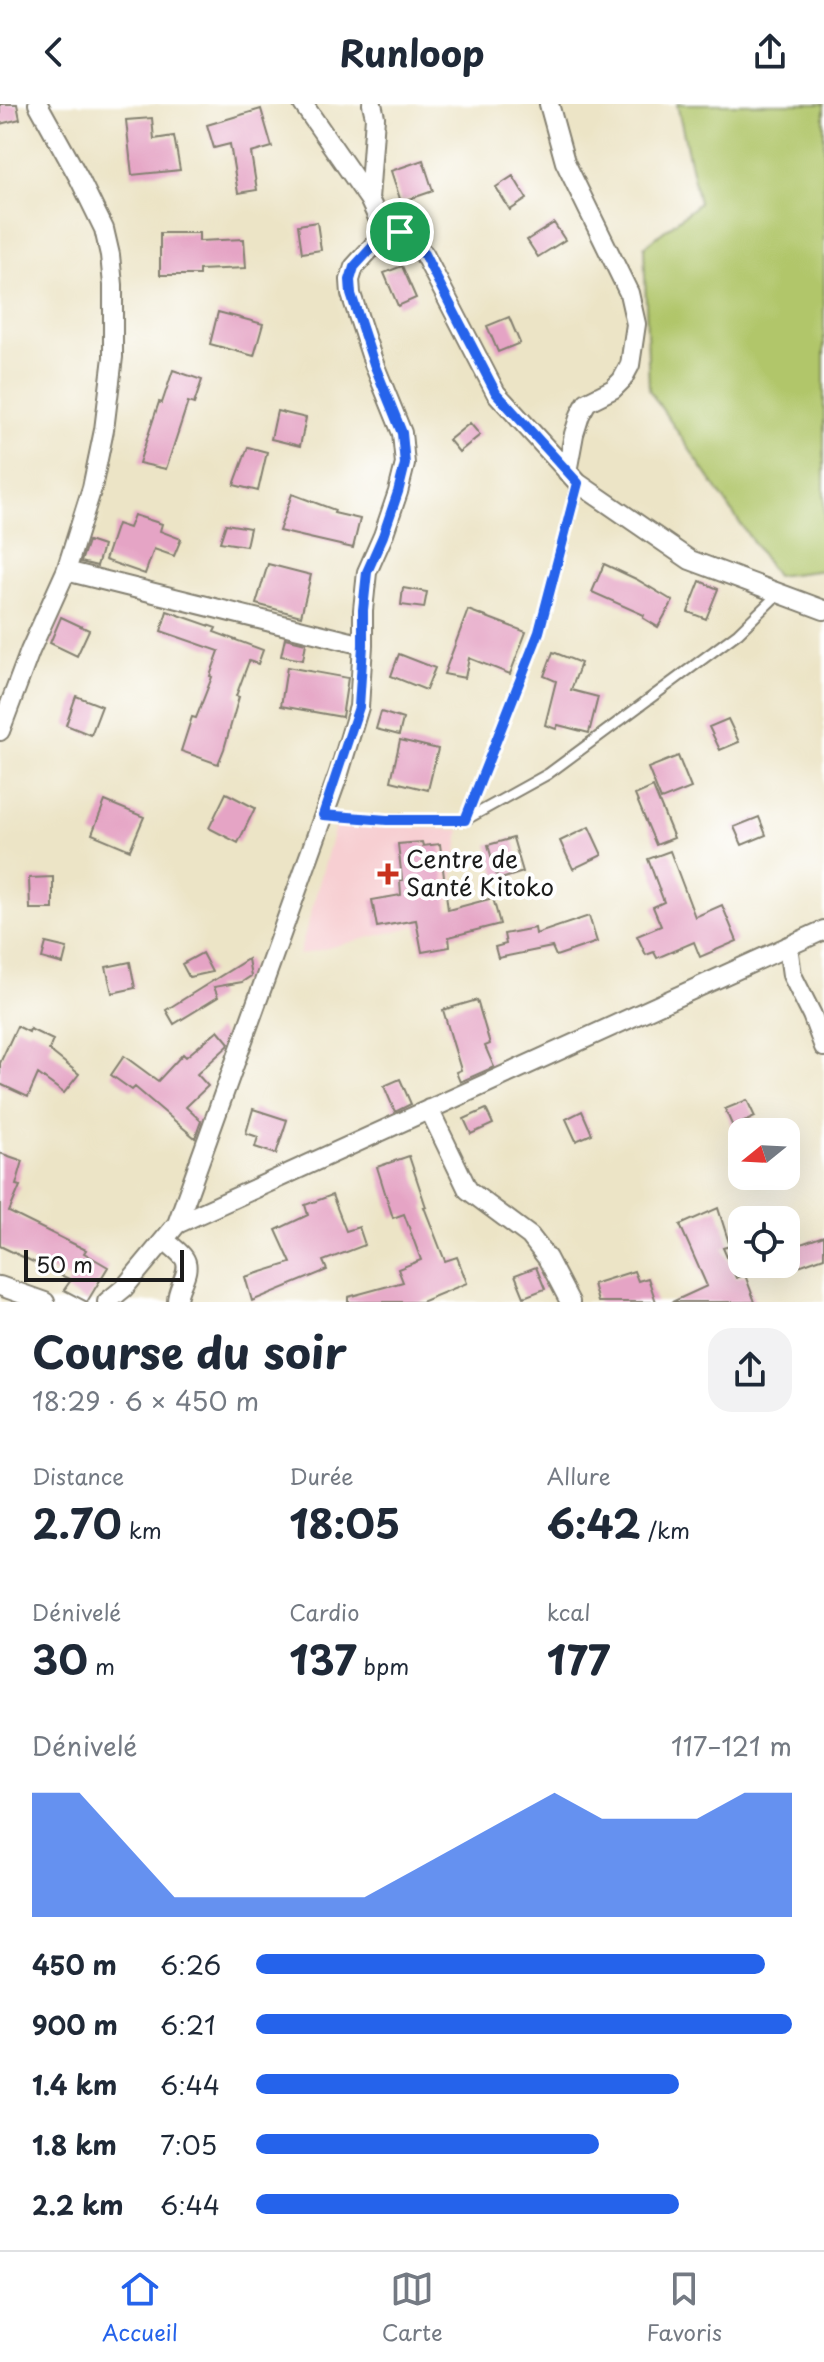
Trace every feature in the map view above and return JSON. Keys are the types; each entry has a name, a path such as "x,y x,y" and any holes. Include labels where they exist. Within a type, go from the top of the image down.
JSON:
{"street":[{"path":"0,731 30,651 66,571 92,488 104,430 113,357 113,285 104,229 38,104"},
{"path":"303,104 369,199 385,233"},
{"path":"369,199 375,117 372,104"},
{"path":"549,104 565,162 629,293 636,324 630,365 622,380 613,389 587,402 574,434 572,478"},
{"path":"107,1302 124,1288 177,1224 359,707 367,572 383,536 405,464 402,433 374,364 351,294 350,280 354,267 385,233 400,232 424,254 496,393 572,478 690,560 824,610"},
{"path":"66,571 363,645"},
{"path":"177,1224 824,930"},
{"path":"788,946 792,975 824,1047"},
{"path":"429,1109 468,1190 530,1236 547,1258 570,1302"},
{"path":"165,1240 185,1258 187,1264 187,1271 176,1294 177,1302"},
{"path":"0,1286 45,1302"}],"lane":[{"path":"465,820 539,632 572,478"},
{"path":"323,815 387,820 465,820 548,774 738,633 779,593"}],"shaded area":[{"name":"Centre de Santé Kitoko","path":"336,823 460,830 448,918 299,955"}],"green space":[{"path":"677,104 824,104 824,570 776,576 649,390 644,247 699,203"}],"building":[{"path":"0,104 17,104 20,119 0,124"},
{"path":"261,109 272,147 251,153 257,190 238,193 230,144 214,148 207,125"},
{"path":"152,118 154,139 174,136 180,170 132,175 126,120"},
{"path":"423,160 433,191 401,202 391,171"},
{"path":"513,176 527,199 510,210 496,187"},
{"path":"317,222 321,250 302,253 298,225"},
{"path":"554,223 565,240 538,257 527,240"},
{"path":"160,233 199,233 199,241 244,239 246,268 199,270 199,275 160,275"},
{"path":"402,266 416,298 398,306 384,273"},
{"path":"218,312 263,324 254,356 210,344"},
{"path":"509,317 520,343 498,352 487,326"},
{"path":"173,370 202,380 194,404 188,402 166,469 139,463"},
{"path":"277,411 306,418 300,446 271,439"},
{"path":"470,423 480,435 459,452 449,440"},
{"path":"248,447 267,452 258,491 234,485"},
{"path":"292,494 335,510 334,513 360,519 353,548 279,531"},
{"path":"134,515 162,524 160,531 181,539 174,556 154,549 145,574 105,560 117,524 129,528"},
{"path":"226,524 250,528 246,546 220,542"},
{"path":"88,541 103,546 97,566 81,562"},
{"path":"268,564 311,575 301,616 256,604"},
{"path":"604,564 673,601 658,627 643,618 644,615 592,592"},
{"path":"700,581 718,589 706,619 688,612"},
{"path":"403,588 427,592 424,608 401,605"},
{"path":"468,610 526,632 510,674 469,658 465,678 444,674"},
{"path":"167,611 216,628 214,632 263,650 258,664 249,661 218,764 181,751 192,717 196,718 212,677 219,651 161,631"},
{"path":"61,617 89,630 77,656 50,643"},
{"path":"285,638 306,643 303,660 281,656"},
{"path":"553,652 581,663 571,690 598,697 589,733 545,725 556,681 544,676"},
{"path":"399,654 435,668 426,690 391,676"},
{"path":"287,667 348,678 342,717 281,706"},
{"path":"76,696 102,706 91,735 66,725"},
{"path":"381,712 403,719 399,735 376,729"},
{"path":"728,719 739,742 720,750 709,727"},
{"path":"400,740 438,749 428,790 391,781"},
{"path":"678,756 691,788 661,800 648,768"},
{"path":"653,787 674,838 656,845 635,795"},
{"path":"226,793 255,808 238,843 209,828"},
{"path":"105,801 144,817 130,850 92,834"},
{"path":"759,817 766,835 742,845 734,827"},
{"path":"589,827 602,855 573,869 560,841"},
{"path":"513,838 523,872 498,880 488,845"},
{"path":"422,842 423,846 440,844 448,910 493,898 500,924 449,937 450,947 422,952 416,920 377,927 372,900 401,895 398,844"},
{"path":"670,851 695,917 722,905 737,941 700,957 694,942 657,958 654,952 646,955 637,936 661,926 653,907 664,902 648,859"},
{"path":"53,877 53,909 30,909 29,878"},
{"path":"589,916 597,942 556,956 552,947 498,958 495,947 506,944 504,934 535,928 536,934"},
{"path":"46,943 67,948 63,964 42,958"},
{"path":"202,953 212,972 189,977 182,964"},
{"path":"248,959 251,976 242,982 214,987 218,997 174,1024 166,1010"},
{"path":"130,962 135,988 112,993 106,967"},
{"path":"477,1000 490,1044 485,1046 494,1067 460,1082 456,1072 461,1070 443,1010"},
{"path":"17,1026 53,1040 49,1050 79,1074 64,1093 38,1074 28,1097 0,1084 0,1063"},
{"path":"218,1030 229,1043 228,1046 197,1074 208,1086 186,1107 201,1121 195,1138 135,1087 132,1090 111,1075 124,1056 158,1081 183,1054 186,1057"},
{"path":"400,1079 411,1104 395,1112 384,1086"},
{"path":"747,1100 755,1117 729,1118 725,1109"},
{"path":"253,1109 287,1120 276,1154 255,1147 258,1137 246,1133"},
{"path":"486,1109 493,1124 471,1134 464,1119"},
{"path":"582,1111 592,1134 576,1141 566,1119"},
{"path":"0,1153 23,1161 16,1185 20,1186 9,1212 86,1250 84,1253 108,1267 87,1302 64,1290 71,1280 0,1246"},
{"path":"409,1156 445,1261 457,1257 467,1283 421,1302 348,1302 348,1297 403,1282 398,1269 421,1260 404,1214 393,1218 377,1167"},
{"path":"332,1195 346,1231 359,1227 365,1245 323,1261 327,1270 252,1301 245,1277 291,1263 276,1230 308,1215 305,1205"},
{"path":"718,1208 728,1240 728,1247 723,1248 728,1260 728,1278 746,1278 755,1302 672,1302 707,1286 680,1225"},
{"path":"824,1236 824,1257 800,1266 800,1244"},
{"path":"536,1267 545,1289 524,1297 515,1275"},
{"path":"634,1271 638,1281 648,1278 656,1302 598,1302 593,1284"}],"place":[{"name":"Centre de Santé Kitoko","path":"388,874"}],"route":[{"path":"400,232 424,254 496,393 578,483 539,632 465,820 387,820 323,815 359,707 367,572 383,536 405,464 402,433 374,364 351,294 350,280 354,267 385,233 400,232"}]}
